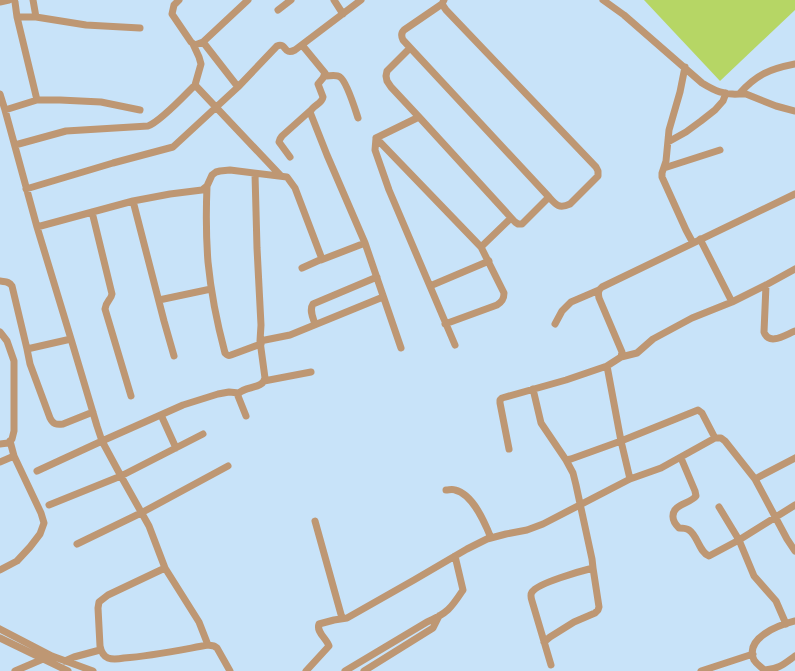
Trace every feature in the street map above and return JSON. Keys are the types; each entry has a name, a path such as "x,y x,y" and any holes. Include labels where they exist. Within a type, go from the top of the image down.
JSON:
{"street":[{"path":"0,2 9,0"},
{"path":"14,0 37,100"},
{"path":"33,0 36,17"},
{"path":"15,145 66,132 148,126 152,125 161,118 195,85 201,64 193,44 190,42 172,14 174,5 179,0"},
{"path":"193,44 195,45 203,42 248,0"},
{"path":"278,10 291,0"},
{"path":"334,0 343,14"},
{"path":"26,189 173,147 238,87 277,46 282,46 288,52 291,52 361,0"},
{"path":"603,0 624,15 712,90 730,94 746,94 776,106 795,111"},
{"path":"443,2 446,10 596,167 598,176 570,204 565,207 556,205 403,40 402,32 443,2"},
{"path":"17,17 36,17 86,26 140,28"},
{"path":"203,42 238,87"},
{"path":"302,45 325,73 325,76"},
{"path":"410,48 387,72 387,81 390,87 475,180 518,224 522,224 549,197"},
{"path":"740,94 748,84 759,76 778,68 795,64"},
{"path":"685,68 669,130 666,161 662,172 663,180 692,243"},
{"path":"290,157 279,142 282,136 322,102 323,97 318,84 325,76 336,75 343,79 358,118"},
{"path":"195,85 281,176"},
{"path":"668,142 686,132 715,110 723,101 726,93"},
{"path":"0,94 1,103 5,110 37,227 102,440 149,526 165,568 199,622 208,645"},
{"path":"5,110 37,100 60,100 101,102 140,110"},
{"path":"311,110 311,114 326,155 365,243 401,348"},
{"path":"376,138 419,117"},
{"path":"376,138 482,247 504,293 504,298 497,305 445,324"},
{"path":"376,138 375,150 389,190 454,345"},
{"path":"664,168 720,150"},
{"path":"321,260 322,259 295,188 287,178 230,170 216,172 212,175 207,186 206,232 208,263 216,319 226,355 231,356 260,343 285,337 383,297"},
{"path":"255,174 261,324 260,343 265,378 264,381"},
{"path":"37,227 133,202 170,194 202,190 207,186"},
{"path":"555,324 562,311 571,302 599,290 602,287 700,239 795,194"},
{"path":"133,202 174,356"},
{"path":"92,212 112,294 112,297 106,304 105,309 130,396"},
{"path":"482,247 511,218"},
{"path":"700,239 732,302"},
{"path":"302,268 365,243"},
{"path":"430,286 489,261"},
{"path":"509,449 500,400 504,397 566,380 607,366 621,357 637,353 650,342 692,318 732,302 795,269"},
{"path":"315,324 311,310 311,307 314,304 377,277"},
{"path":"0,281 10,283 12,286 30,364 52,422 58,425 63,424 93,412"},
{"path":"766,285 764,332 766,336 769,339 773,339 795,331"},
{"path":"159,300 211,289"},
{"path":"599,290 599,298 622,352 621,357"},
{"path":"0,332 7,341 14,361 15,372 14,431 12,439 8,443 0,444"},
{"path":"27,349 71,339"},
{"path":"607,366 621,441 630,479"},
{"path":"37,471 183,404 218,394 229,392 239,393 242,390 258,386 264,381 311,372"},
{"path":"533,389 541,423 573,473 592,559 599,607 594,613 574,622 544,642"},
{"path":"239,393 238,396 246,416"},
{"path":"566,460 571,460 698,410 702,413 715,438"},
{"path":"161,414 176,448"},
{"path":"48,505 121,476 203,434"},
{"path":"306,671 329,646 319,631 318,626 322,623 347,618 467,549 491,538 527,530 543,524 630,479 662,468 715,438 721,438 725,441 755,479 795,551"},
{"path":"0,570 17,561 40,534 44,523 41,513 14,456 10,441"},
{"path":"0,462 14,456"},
{"path":"681,458 696,494 694,498 675,509 673,516 674,521 679,528 686,528 690,531 705,554 709,556 712,556 739,540 795,505"},
{"path":"755,479 795,458"},
{"path":"77,544 142,513 228,466"},
{"path":"446,490 460,491 466,495 476,507 491,538"},
{"path":"719,507 739,540 754,576 776,601 786,624"},
{"path":"315,521 342,618"},
{"path":"345,671 451,608 463,590 455,556"},
{"path":"165,568 108,595 99,602 100,650 106,658 113,659 138,657 208,645 217,648 230,671"},
{"path":"551,665 531,593 536,588 559,578 593,568"},
{"path":"364,671 433,628 439,616"},
{"path":"795,621 772,629 759,638 752,650 755,661 765,670 776,669 795,656"},
{"path":"0,629 52,656 93,671"},
{"path":"0,638 68,671"},
{"path":"65,661 100,650"},
{"path":"701,671 753,654"},
{"path":"15,671 43,660"}],"green space":[{"path":"644,0 795,0 795,10 720,81"}]}
